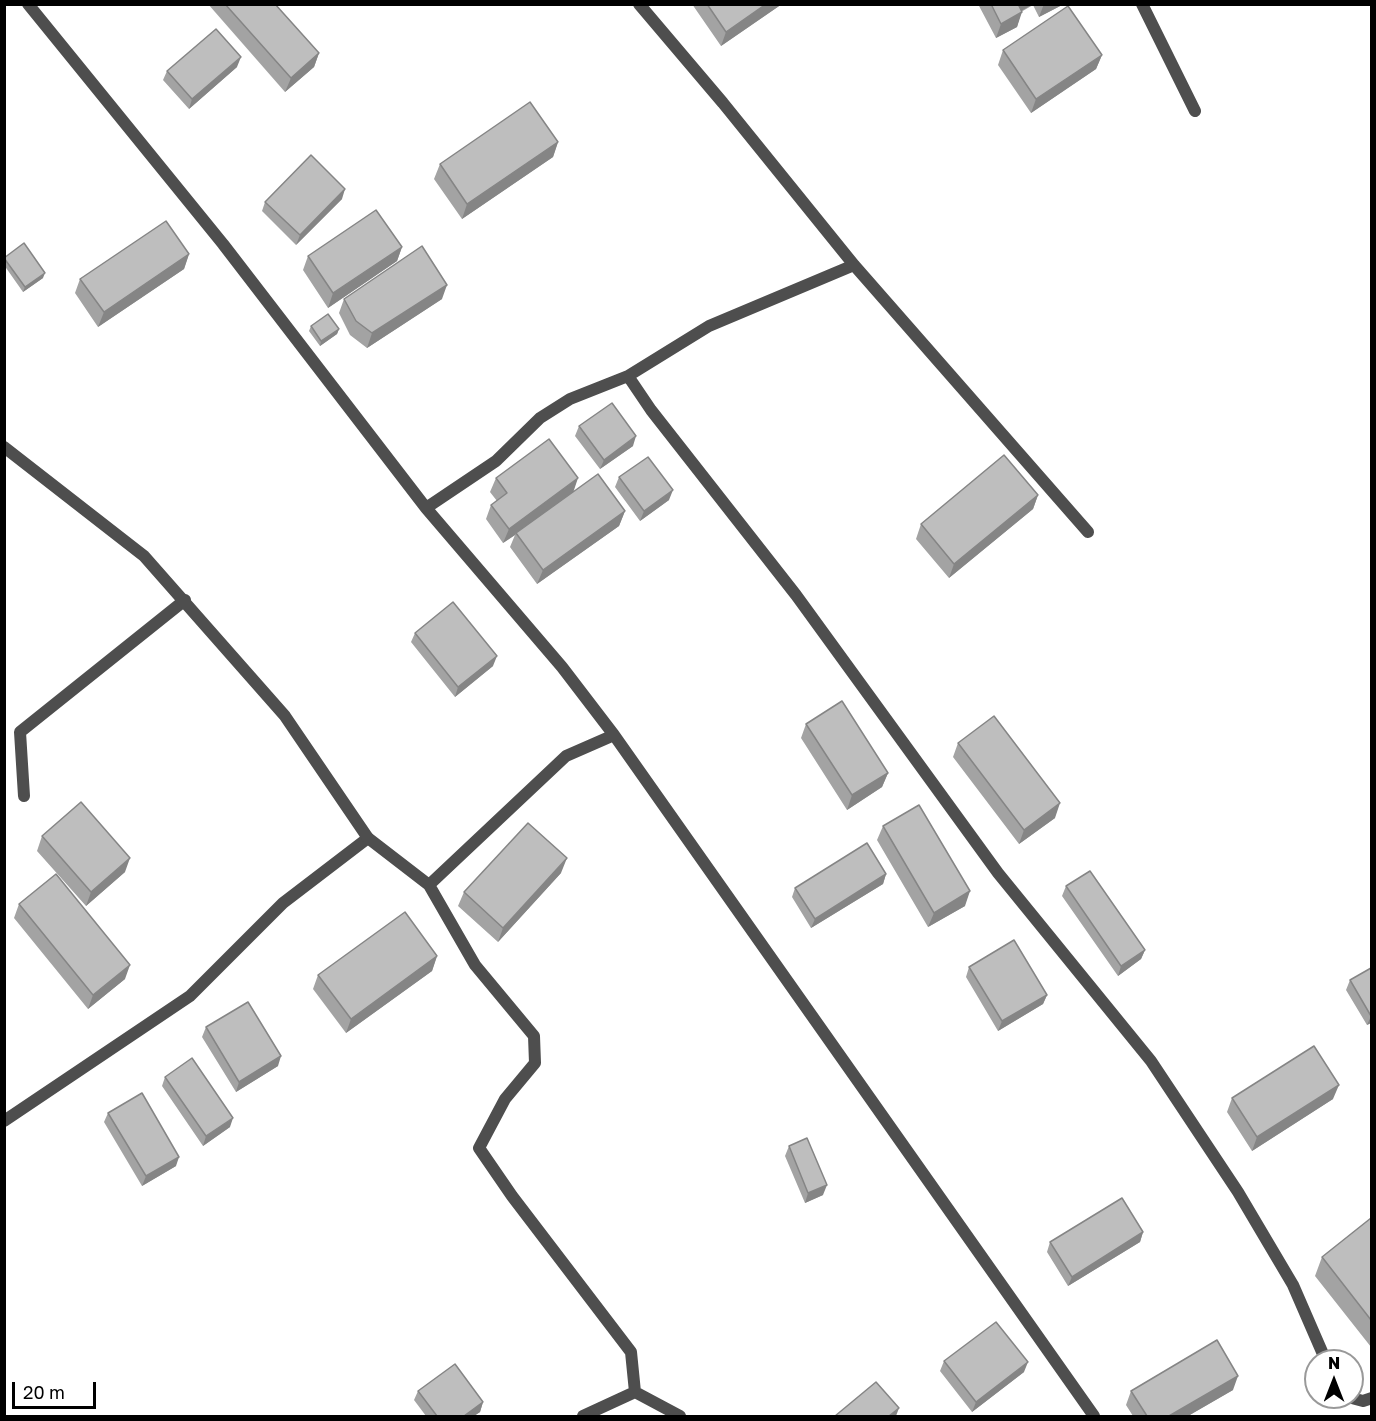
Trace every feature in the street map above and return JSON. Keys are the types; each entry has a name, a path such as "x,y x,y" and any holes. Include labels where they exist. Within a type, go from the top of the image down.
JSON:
{"street":[{"path":"28,4 223,244 426,508 562,667 614,735 1094,1416"},
{"path":"639,4 723,103 854,265 1088,532"},
{"path":"1142,4 1195,111"},
{"path":"426,508 496,461 540,417 570,399 628,376 709,326 854,265"},
{"path":"628,376 651,410 796,595 998,873 1151,1060 1238,1192 1288,1276 1321,1349"},
{"path":"4,447 144,556 185,600 285,716 368,838 429,885 475,964 534,1036 534,1063 505,1099 479,1148 512,1196 631,1352 635,1392"},
{"path":"24,796 20,732 185,600"},
{"path":"429,885 566,756 614,735"},
{"path":"4,1121 190,996 283,903 368,838"},
{"path":"583,1416 635,1392"},
{"path":"635,1392 680,1416"}],"building":[{"path":"225,4 275,4 319,53 291,78"},
{"path":"707,4 766,4 726,32"},
{"path":"991,4 1018,4 1022,12 1001,24"},
{"path":"1068,6 1102,55 1036,99 1003,50"},
{"path":"216,29 241,57 192,99 167,71"},
{"path":"530,102 558,142 467,204 440,164"},
{"path":"311,155 345,189 300,235 265,202"},
{"path":"376,210 402,247 333,293 308,256"},
{"path":"166,221 189,254 104,312 80,279"},
{"path":"24,243 45,273 25,287 4,258"},
{"path":"422,246 447,285 372,333 356,321 344,299"},
{"path":"328,314 339,329 321,341 311,326"},
{"path":"612,403 636,436 604,460 579,426"},
{"path":"549,439 578,478 509,529 491,505 507,493 496,478"},
{"path":"1004,455 1038,495 954,564 921,524"},
{"path":"648,457 673,490 644,511 619,477"},
{"path":"598,474 625,511 543,570 516,533"},
{"path":"453,602 497,656 458,687 415,633"},
{"path":"842,701 888,773 852,795 806,724"},
{"path":"994,716 1060,803 1024,830 958,743"},
{"path":"81,802 130,858 91,892 42,836"},
{"path":"919,805 970,891 934,913 883,826"},
{"path":"528,823 567,858 503,928 464,892"},
{"path":"867,843 886,874 815,919 795,888"},
{"path":"1090,871 1145,950 1121,966 1066,886"},
{"path":"56,874 130,965 93,995 19,904"},
{"path":"405,912 437,956 351,1019 318,975"},
{"path":"1014,940 1047,995 1002,1021 969,967"},
{"path":"1371,968 1371,1016 1350,980"},
{"path":"248,1002 281,1056 239,1082 206,1027"},
{"path":"1314,1046 1339,1085 1257,1137 1232,1098"},
{"path":"192,1058 233,1118 206,1136 165,1077"},
{"path":"142,1093 179,1157 146,1176 108,1113"},
{"path":"807,1138 827,1185 808,1193 789,1146"},
{"path":"1122,1198 1143,1232 1072,1277 1050,1242"},
{"path":"1371,1218 1371,1320 1322,1257"},
{"path":"996,1322 1028,1362 976,1402 944,1361"},
{"path":"1217,1340 1238,1376 1169,1416 1147,1416 1131,1391"},
{"path":"455,1364 483,1402 464,1416 437,1416 418,1391"},
{"path":"876,1382 899,1408 889,1416 835,1416"}]}
